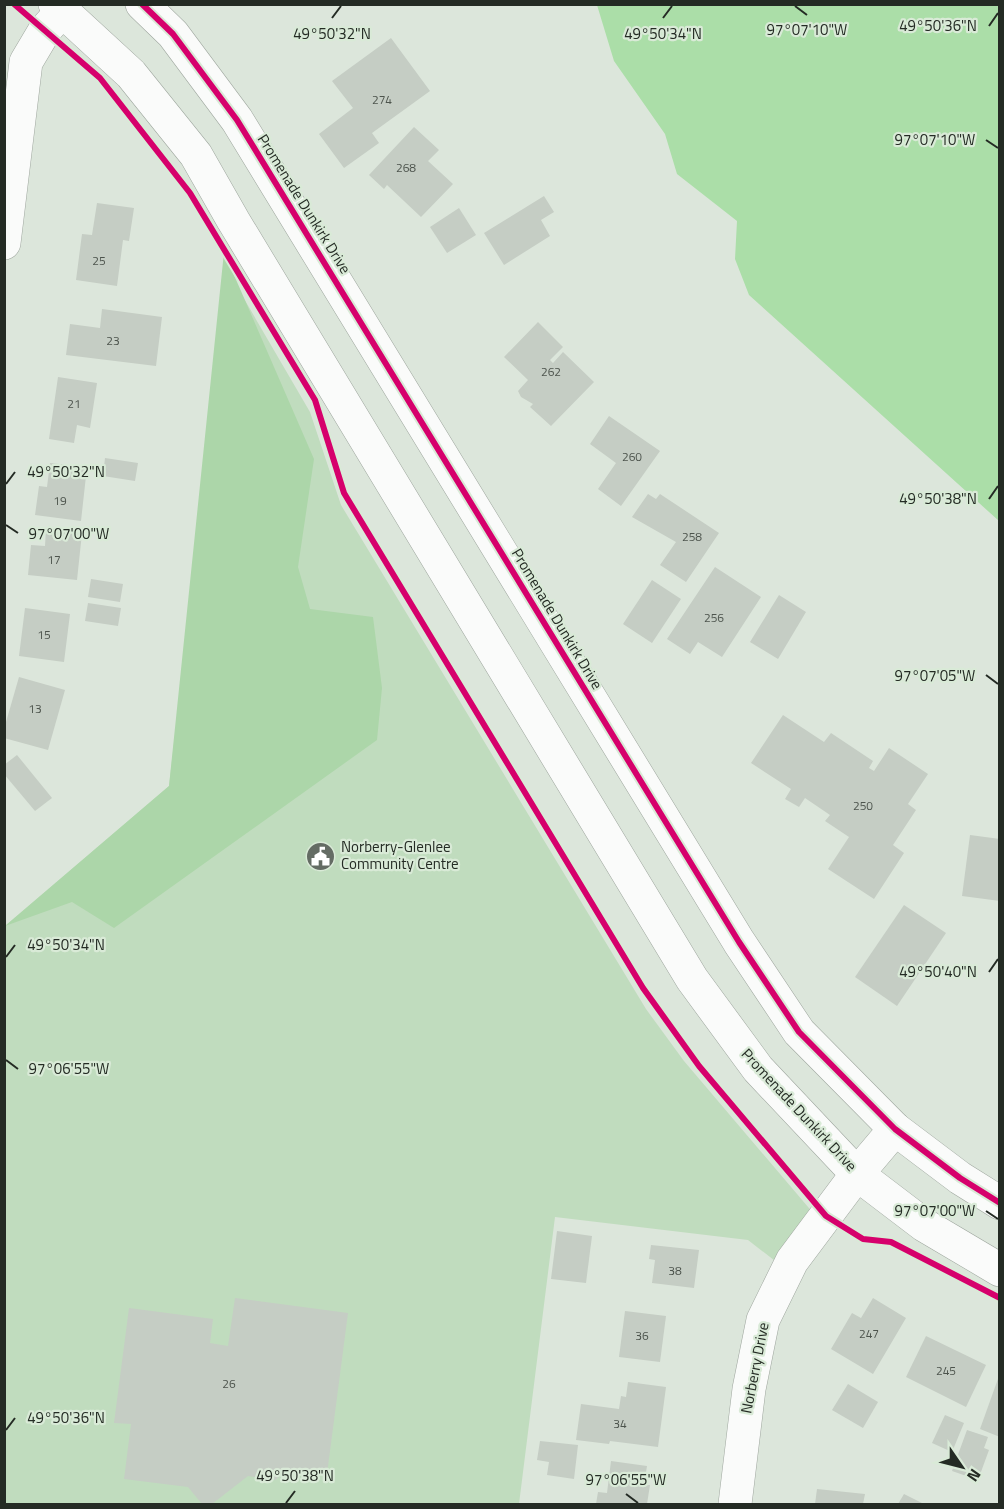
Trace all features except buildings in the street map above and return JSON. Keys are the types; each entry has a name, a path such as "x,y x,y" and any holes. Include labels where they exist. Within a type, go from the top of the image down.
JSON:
{"main road":[{"name":"Promenade Dunkirk Drive","path":"142,4 173,34 237,120 759,972 799,1032 895,1129 960,1178 999,1203"},
{"name":"Promenade Dunkirk Drive","path":"59,7 131,74 196,155 233,220 692,979 758,1069 857,1174 924,1225 999,1270"},
{"path":"4,243 26,62 59,7"},
{"name":"Norberry Drive","path":"735,1504 748,1389 763,1320 792,1261 857,1174 895,1129"}],"shaded area":[{"path":"597,5 999,5 999,521 749,295 735,259 737,221 677,174 665,134 614,61"},
{"path":"224,252 314,459 298,567 310,609 373,617 382,688 377,740 114,928 72,902 5,926 169,786"},
{"name":"Norberry-Glenlee Community Centre","path":"229,273 310,412 341,505 646,1009 684,1061 814,1214 779,1264 748,1240 555,1217 519,1504 5,1504 5,926 169,786"}],"cycle path":[{"path":"14,4 100,78 190,193 315,400 344,493 643,988 699,1066 826,1216 863,1239 891,1242 1000,1298"},
{"path":"142,4 173,34 237,120 739,942 799,1032 895,1129 960,1178 1000,1203"}],"place":[{"name":"Norberry-Glenlee Community Centre","path":"320,856"}]}
